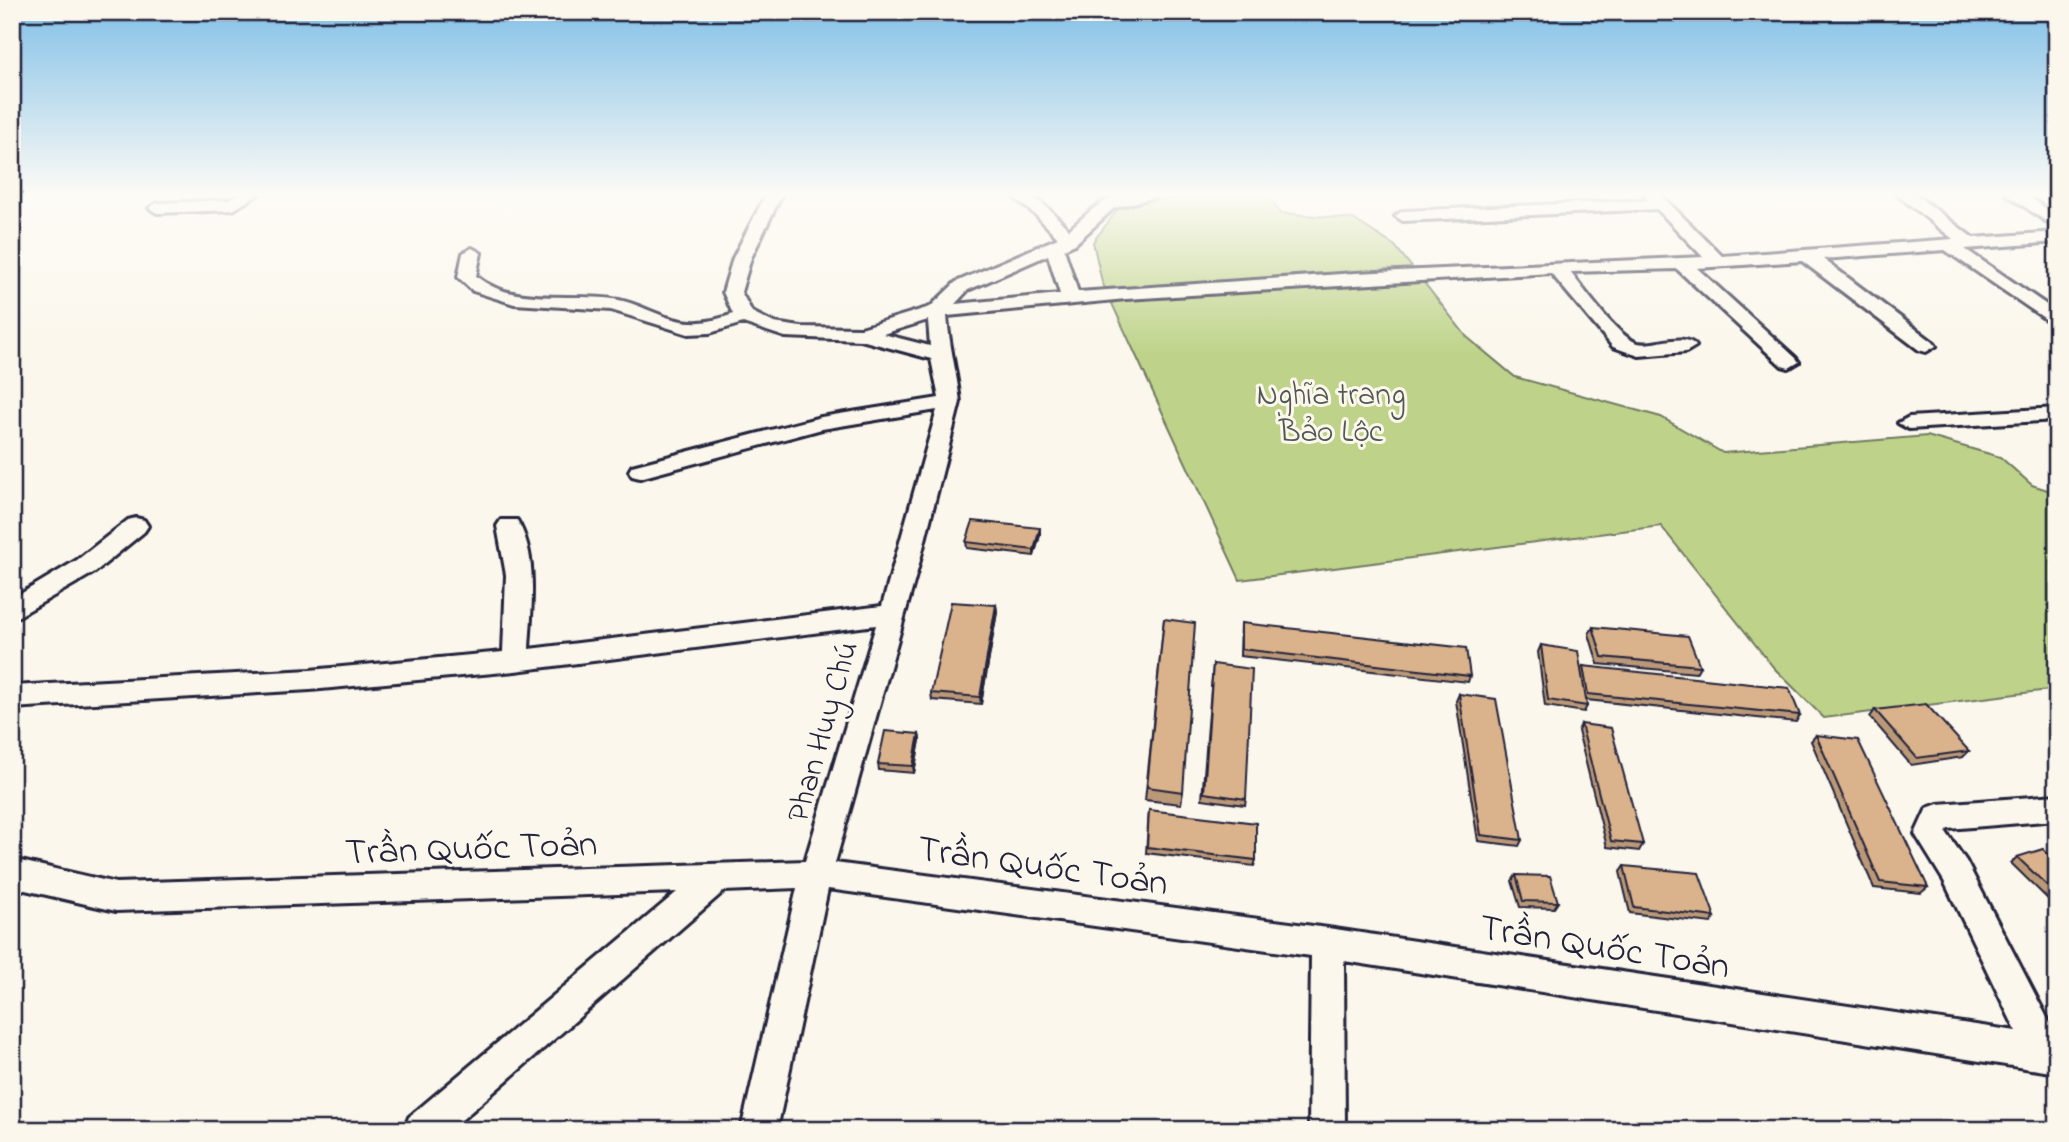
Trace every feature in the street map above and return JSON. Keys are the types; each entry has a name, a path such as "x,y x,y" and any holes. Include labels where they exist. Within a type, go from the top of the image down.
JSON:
{"street":[{"path":"747,247 732,292 744,316 768,328 816,334 862,334 940,355"},
{"path":"937,311 962,286 1007,264 1053,247"},
{"path":"1063,247 1071,299"},
{"path":"1704,247 1718,262"},
{"path":"862,334 937,311 1071,299 1556,267 1718,262 1905,247"},
{"path":"1952,247 2057,321"},
{"path":"472,253 467,277 472,285 494,293 538,300 609,303 690,328 720,327 744,316"},
{"path":"1806,255 1926,346"},
{"path":"1682,264 1789,362"},
{"path":"1556,267 1620,342 1639,350 1686,346"},
{"name":"Phan Huy Chú","path":"759,1130 816,874 892,614 950,402 947,376 940,355 937,311"},
{"path":"640,471 821,423 950,402"},
{"path":"1909,423 2057,414"},
{"path":"12,611 86,566 136,526"},
{"path":"509,526 515,541 515,660"},
{"path":"12,697 310,680 606,652 892,614"},
{"path":"2051,1055 1955,871 1930,834 1938,817 2057,807"},
{"name":"Trần Quốc Toản","path":"12,873 116,897 816,874 1328,943 2051,1055"},
{"path":"422,1130 719,876"},
{"path":"1327,1130 1328,943"}],"green space":[{"name":"Nghĩa trang Bảo Lộc","path":"1094,247 1396,247 1467,337 1515,377 1661,417 1723,453 1927,436 2000,457 2032,485 2057,493 2057,689 1824,718 1774,668 1661,526 1240,580 1102,282"}],"building":[{"path":"973,521 1040,528 1034,550 966,542"},
{"path":"951,602 996,605 980,697 931,693"},
{"path":"1164,619 1195,623 1183,792 1147,787"},
{"path":"1241,623 1466,648 1470,676 1241,649"},
{"path":"1593,627 1688,636 1700,666 1602,657"},
{"path":"1541,645 1578,651 1587,706 1548,700"},
{"path":"1213,664 1252,669 1246,799 1204,793"},
{"path":"1583,666 1789,688 1800,715 1588,694"},
{"path":"1459,694 1496,699 1522,840 1481,835"},
{"path":"1926,704 1969,751 1917,758 1875,710"},
{"path":"1581,724 1611,728 1643,844 1611,841"},
{"path":"885,731 919,734 913,766 878,764"},
{"path":"1816,735 1858,740 1928,887 1880,882"},
{"path":"1149,810 1256,823 1256,860 1147,847"},
{"path":"2043,849 2057,863 2057,895 2017,857"},
{"path":"1624,866 1699,873 1715,917 1634,907"},
{"path":"1516,875 1550,876 1558,902 1523,901"}]}
